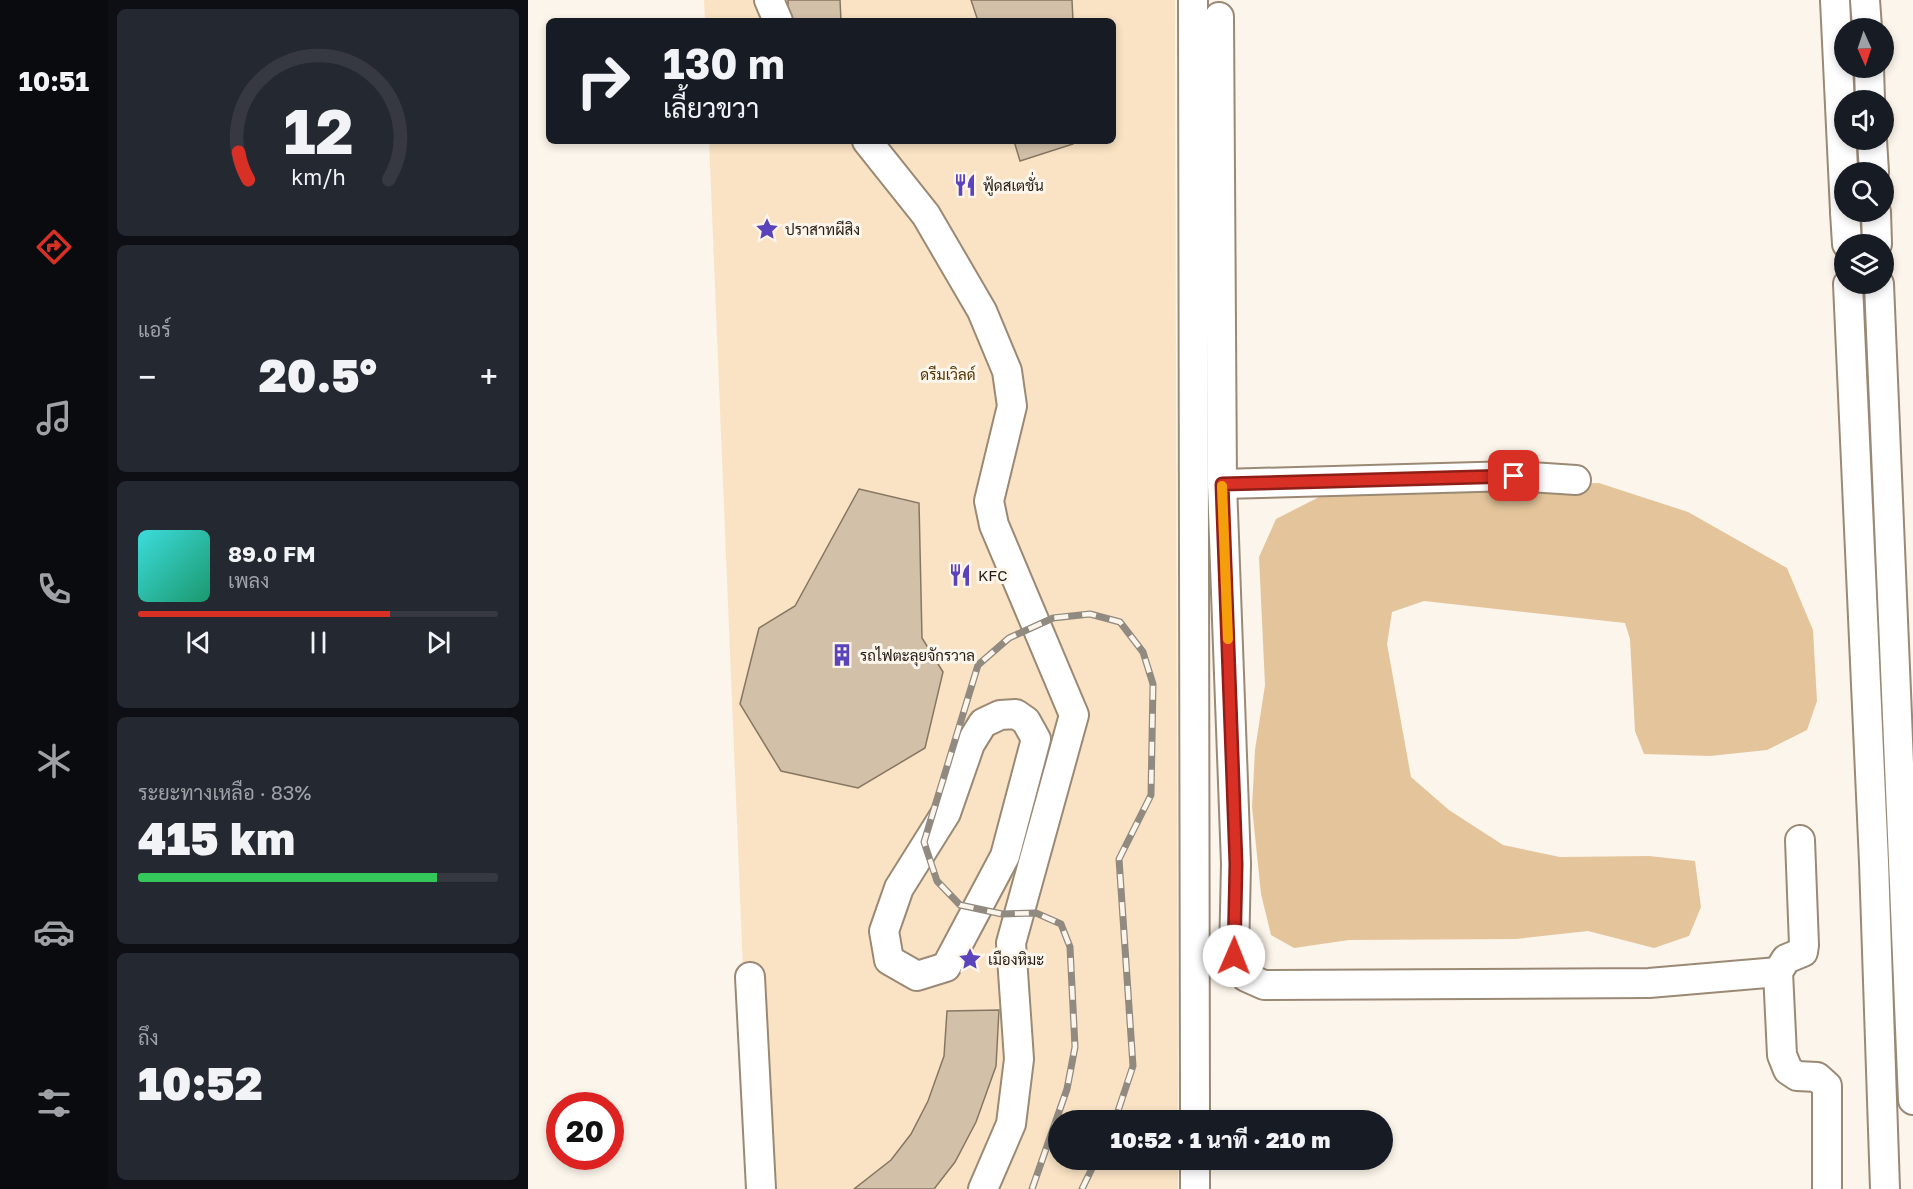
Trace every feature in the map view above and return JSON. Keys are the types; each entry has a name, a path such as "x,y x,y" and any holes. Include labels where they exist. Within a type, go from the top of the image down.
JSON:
{"street":[{"path":"769,0 777,18"},
{"path":"1193,0 1195,1110"},
{"path":"1835,0 1843,162"},
{"path":"1865,0 1866,18"},
{"path":"1219,17 1222,484 1236,864 1234,956 1246,977 1264,985 1637,983 1778,972"},
{"path":"869,144 926,215 982,311 1007,371 1012,406 988,501 994,525 1074,715 1011,943 1019,1059 1011,1124 983,1189"},
{"path":"1848,294 1859,509 1888,861 1913,1101"},
{"path":"1879,294 1888,508 1885,1189"},
{"path":"1222,484 1514,476 1576,480"},
{"path":"1859,509 1888,508"},
{"path":"1016,714 1026,721 1036,739 1005,856 946,967 917,976 889,960 884,931 899,888 946,813 970,744 983,723 1000,715 1016,714"},
{"path":"1800,840 1803,952 1786,959 1778,972 1782,1055 1788,1070 1797,1076 1817,1077 1827,1086 1827,1189"},
{"path":"750,977 761,1189"},
{"path":"1195,1170 1195,1189"}],"green space":[{"name":"ดรีมเวิลด์","path":"704,0 1175,0 1178,1110 1048,1110 1048,1170 1178,1170 1178,1189 752,1189 709,144 1116,144 1116,18 705,18"}],"shaded area":[{"path":"1599,483 1688,512 1787,568 1813,630 1817,701 1807,730 1767,750 1710,756 1644,754 1635,731 1630,639 1625,623 1424,601 1392,612 1387,644 1411,777 1449,810 1503,845 1560,857 1649,856 1695,861 1701,907 1689,936 1654,948 1588,931 1516,939 1349,940 1294,948 1271,935 1261,894 1252,807 1255,750 1265,685 1259,557 1276,519 1323,495 1385,489"}],"building":[{"path":"788,0 840,0 841,18 788,18"},
{"path":"971,0 1072,0 1073,18 977,18"},
{"path":"1015,144 1073,144 1020,161"},
{"name":"รถไฟตะลุยจักรวาล","path":"859,489 919,503 922,638 943,672 925,748 858,788 781,771 740,704 759,628 795,606"},
{"path":"999,1010 996,1066 976,1122 955,1162 934,1189 854,1189 891,1160 911,1134 928,1101 944,1056 947,1011"}],"railway":[{"path":"1060,1110 1067,1089 1075,1047 1070,947 1061,924 1036,913 1002,914 960,905 937,881 924,842 978,665 1009,638 1053,618 1090,614 1120,622 1143,652 1153,684 1151,795 1119,859 1133,1066 1118,1110"},
{"path":"1032,1189 1048,1143"},
{"path":"1082,1189 1091,1170"}],"slow traffic":[{"path":"1222,486 1228,639"}],"place":[{"name":"ฟู้ดสเตชั่น","path":"965,185"},
{"name":"ปราสาทผีสิง","path":"767,229"},
{"name":"KFC","path":"960,575"},
{"name":"รถไฟตะลุยจักรวาล","path":"842,655"},
{"name":"เมืองหิมะ","path":"970,959"}],"route":[{"path":"1234,956 1236,864 1222,484 1514,476"}]}
